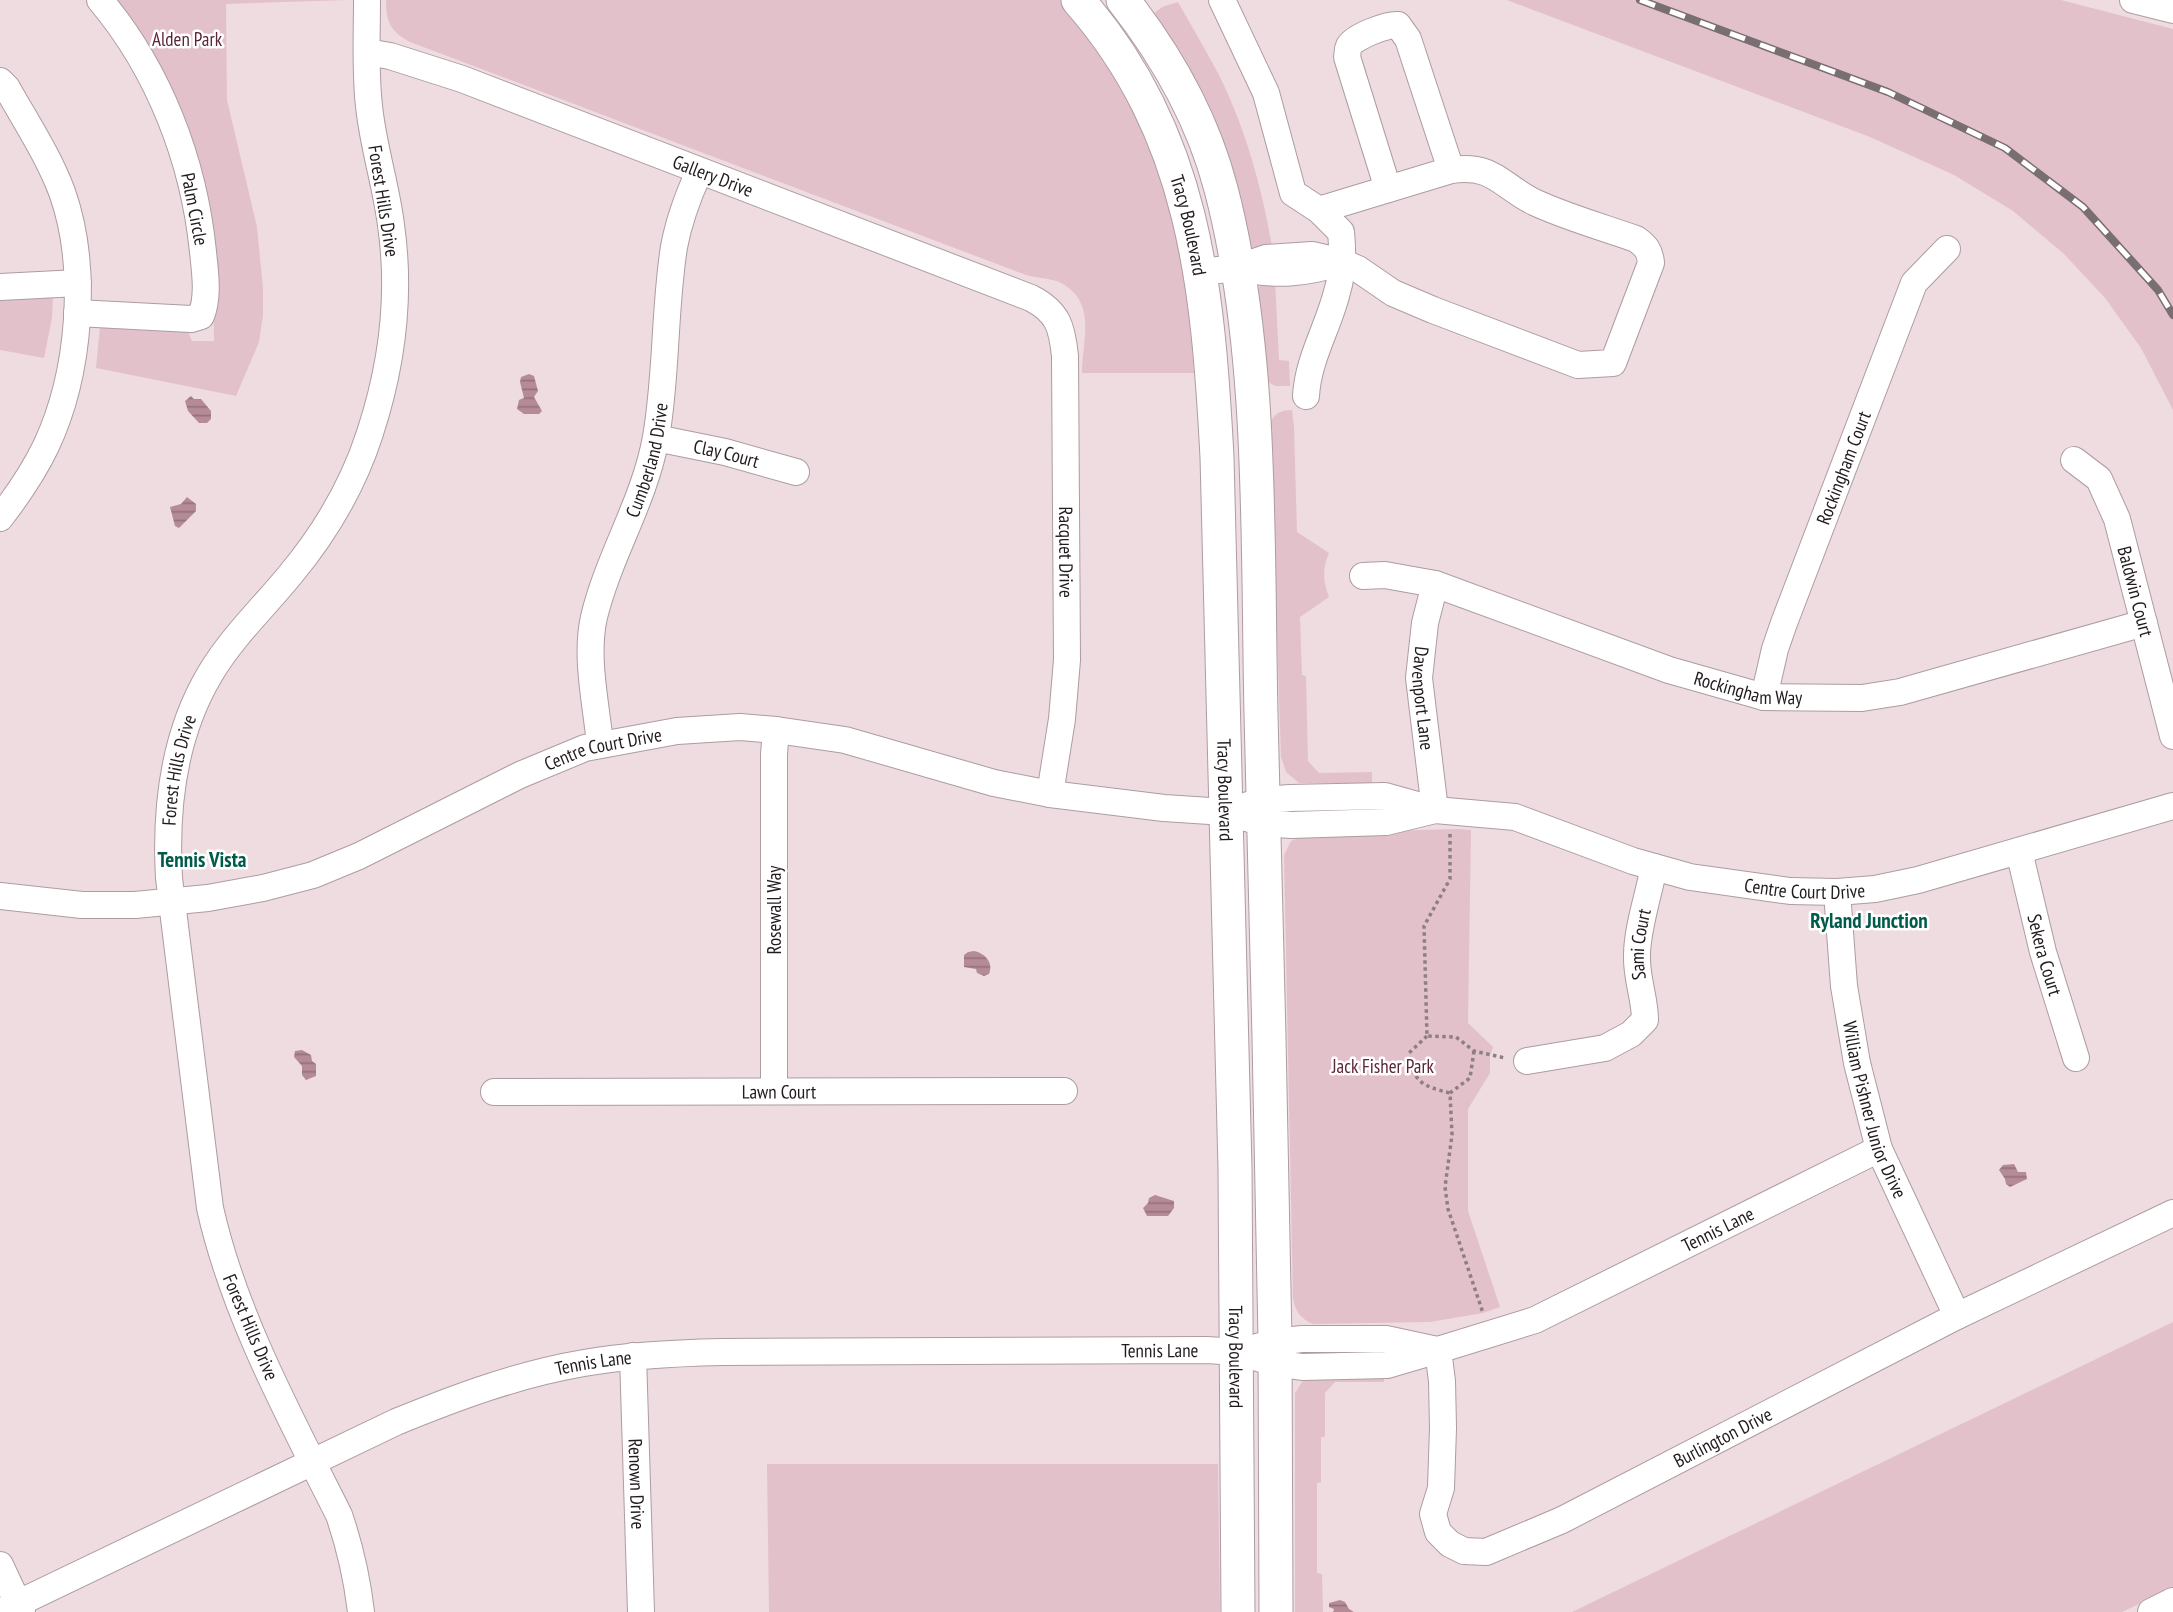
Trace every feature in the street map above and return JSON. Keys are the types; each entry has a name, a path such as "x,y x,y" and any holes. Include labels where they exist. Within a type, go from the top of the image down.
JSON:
{"main road":[{"name":"Tracy Boulevard","path":"1079,0 1106,34 1144,93 1175,166 1187,204 1200,272 1213,395 1226,812 1237,1352 1238,1612"},
{"name":"Tracy Boulevard","path":"1135,5 1200,127 1222,191 1237,268 1253,426 1275,1352 1276,1612"}],"street":[{"name":"Palm Circle","path":"78,313 191,319 201,316 205,306 201,229 182,148 152,77 132,42 100,0"},
{"name":"Forest Hills Drive","path":"361,1612 350,1549 339,1515 238,1303 219,1250 210,1208 167,843 168,810 181,745 195,705 228,648 289,577 341,502 369,436 384,382 394,320 394,251 369,104 367,0"},
{"path":"1222,0 1266,93 1293,193 1319,210 1341,232 1342,262 1337,293 1311,362 1306,396"},
{"path":"2133,0 2173,10"},
{"path":"1106,34 1135,5"},
{"path":"1388,189 1347,57 1348,48 1354,41 1390,24 1398,25 1408,39 1451,170"},
{"name":"Gallery Drive","path":"367,52 390,56 462,79 1031,298 1053,314"},
{"path":"0,81 7,88 47,159 62,193 74,241 78,313 72,363 46,446 15,499 0,518"},
{"path":"1200,272 1237,268 1268,274 1313,271 1342,262 1413,302 1578,365 1613,363 1651,264 1651,254 1636,239 1533,201 1490,173 1471,168 1451,170 1319,210"},
{"name":"Cumberland Drive","path":"600,744 591,659 593,620 645,479 656,438 674,246 684,206 699,172"},
{"name":"Rockingham Court","path":"1764,697 1784,622 1914,283 1947,249"},
{"path":"0,287 78,283"},
{"name":"Racquet Drive","path":"1050,794 1062,719 1067,660 1065,356 1062,332 1053,314"},
{"name":"Clay Court","path":"656,438 725,452 796,472"},
{"name":"Baldwin Court","path":"2074,460 2099,480 2117,519 2173,736"},
{"name":"Rockingham Way","path":"1363,576 1385,575 1435,584 1670,670 1764,697 1862,698 1900,692 2144,623"},
{"name":"Davenport Lane","path":"1435,584 1425,623 1419,678 1443,810"},
{"name":"Centre Court Drive","path":"0,897 82,905 173,902 263,888 313,875 359,856 520,775 600,744 677,731 740,727 845,740 982,780 1050,794 1164,808 1264,812 1291,825 1386,822 1443,810 1515,817 1654,867 1690,877 1790,891 1837,892 1875,889 1918,880 2173,806"},
{"name":"Rosewall Way","path":"774,1091 776,730"},
{"name":"Sekera Court","path":"2019,852 2043,952 2076,1058"},
{"name":"Sami Court","path":"1527,1061 1605,1048 1631,1034 1645,1020 1645,1000 1638,980 1636,953 1654,867"},
{"name":"William Pishner Junior Drive","path":"1837,892 1844,986 1857,1063 1879,1149 1957,1316"},
{"name":"Lawn Court","path":"494,1092 1064,1091"},
{"name":"Tennis Lane","path":"13,1609 396,1422 508,1381 583,1363 634,1356 722,1352 1207,1350 1275,1352 1301,1367 1387,1365 1535,1320 1879,1149"},
{"name":"Burlington Drive","path":"1438,1350 1442,1381 1443,1440 1441,1488 1433,1514 1438,1532 1450,1544 1464,1551 1486,1552 1562,1520 1957,1316 2173,1213"},
{"name":"Renown Drive","path":"634,1356 641,1612"},
{"path":"0,1565 13,1609"},
{"path":"2151,1612 2173,1601"}],"path":[{"path":"1427,1037 1424,926 1450,879 1443,810"},
{"path":"1450,1093 1428,1087 1411,1071 1409,1053 1427,1037 1456,1037 1474,1051 1490,1056"},
{"path":"1450,1093 1470,1078 1474,1051"},
{"path":"1450,1093 1452,1135 1446,1187 1448,1209 1483,1313"}],"green space":[{"name":"Alden Park","path":"113,0 348,0 226,4 227,100 257,227 263,288 259,342 236,396 96,368 100,327 188,332 192,341 214,341 213,253"},
{"path":"386,0 1061,0 1080,21 1123,84 1164,174 1188,296 1194,373 1082,373 1085,335 1083,310 1071,290 1059,282 1026,275 410,42 391,25"},
{"path":"1507,0 2061,0 2173,29 2173,410 2141,348 2105,298 2064,254 2013,211 1954,175 1870,137"},
{"path":"1178,2 1220,77 1238,119 1259,185 1273,252 1249,249 1151,16 1162,7"},
{"path":"1275,280 1279,360 1289,361 1290,386 1275,386 1268,382 1256,291 1262,283"},
{"path":"53,297 44,358 0,350 0,300"},
{"path":"1292,410 1297,532 1329,553 1324,575 1329,597 1300,617 1302,675 1306,676 1308,761 1319,773 1372,772 1372,783 1299,783 1286,772 1281,757 1270,426 1277,414"},
{"name":"Jack Fisher Park","path":"1471,830 1468,1023 1493,1047 1490,1073 1468,1109 1468,1211 1500,1307 1483,1313 1430,1322 1313,1324 1299,1314 1293,1299 1284,855 1291,841 1308,833"},
{"path":"2173,1322 2173,1588 2122,1612 1572,1612"},
{"path":"1384,1373 1384,1382 1335,1382 1325,1393 1321,1482 1317,1483 1317,1573 1322,1574 1323,1612 1295,1612 1295,1393 1302,1382 1312,1376"},
{"path":"767,1464 1218,1464 1220,1612 769,1612"}],"shaded area":[{"path":"529,374 534,376 538,391 534,397 542,411 539,414 524,414 517,409 519,400 524,398 521,377"},
{"path":"191,396 201,399 211,411 211,419 207,423 199,423 188,411 185,401"},
{"path":"187,497 196,504 196,511 179,528 175,526 170,507 181,504"},
{"path":"974,951 988,959 989,974 984,976 977,973 976,969 964,967 964,955"},
{"path":"302,1050 311,1055 316,1064 316,1076 306,1080 302,1075 302,1066 294,1057 295,1051"},
{"path":"2014,1164 2018,1172 2026,1172 2027,1179 2010,1187 1999,1170 2003,1165"},
{"path":"1155,1195 1174,1201 1174,1208 1168,1216 1147,1216 1143,1208 1149,1198"},
{"path":"1340,1600 1354,1612 1333,1612 1334,1609 1329,1607 1329,1603"}],"railway":[{"path":"1640,0 1888,92 2005,148 2083,207 2158,290 2173,315"}],"district":[{"name":"Tennis Vista","path":"202,859"},
{"name":"Ryland Junction","path":"1869,920"}]}
